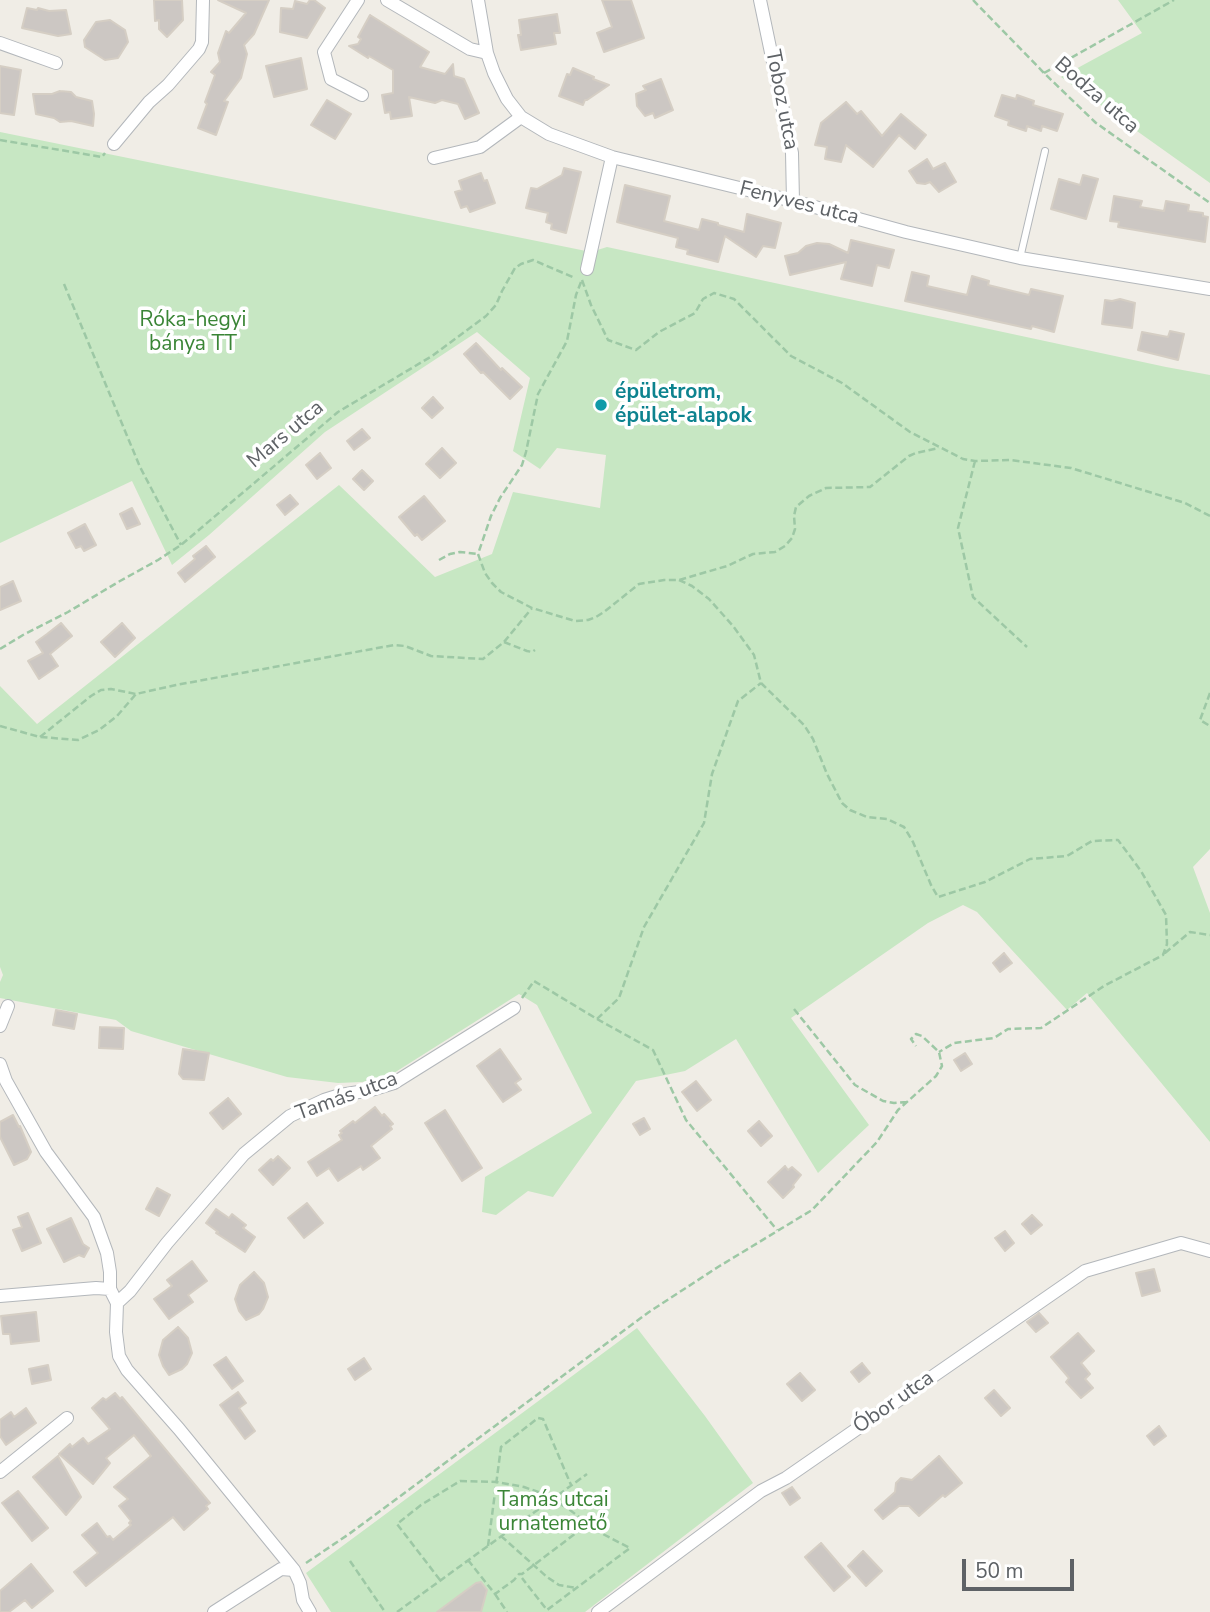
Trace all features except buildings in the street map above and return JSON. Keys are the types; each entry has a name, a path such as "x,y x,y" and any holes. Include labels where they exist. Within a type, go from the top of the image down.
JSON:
{"street":[{"path":"114,144 199,49 202,42 203,0"},
{"path":"358,0 324,51 331,79 362,95"},
{"path":"387,0 470,49 487,53"},
{"name":"Fenyves utca","path":"478,0 487,53 507,99 521,117 549,134 612,157 793,201 906,232 1020,258 1210,289"},
{"name":"Toboz utca","path":"760,0 792,153 793,201"},
{"path":"0,43 56,63"},
{"path":"434,158 480,147 521,117"},
{"path":"584,274 612,157"},
{"path":"0,1026 8,1006"},
{"name":"Tamás utca","path":"117,1303 130,1291 167,1243 244,1154 290,1116 340,1095 394,1083 514,1008"},
{"path":"0,1064 9,1088 46,1152 94,1217 107,1253 110,1289 117,1303 116,1344 119,1356 127,1370 294,1570 303,1600 310,1612"},
{"name":"Óbor utca","path":"598,1612 761,1491 786,1478 1085,1270 1181,1243 1210,1251"},
{"path":"0,1296 110,1289"},
{"path":"0,1472 67,1418"},
{"path":"214,1612 281,1569 294,1570"}],"lane":[{"path":"1020,258 1045,151"}],"path":[{"name":"Bodza utca","path":"973,0 1096,123 1210,203"},
{"path":"1044,73 1174,0"},
{"path":"0,140 102,157 114,144"},
{"name":"Mars utca","path":"0,649 181,545 338,412 432,356 486,316 496,305 515,268 521,264 533,260 584,274"},
{"path":"584,274 576,295 567,341 538,394 522,465 491,516 478,554 485,573 501,592 532,608 575,621 588,620 604,612 639,584 679,580 727,566 753,554 775,552 792,538 796,507 809,496 826,488 870,487 916,453 939,448"},
{"path":"584,274 591,305 608,340 636,351 659,332 695,313 703,299 714,293 734,299 791,356 842,383 910,432 963,459 1010,460 1071,468 1185,503 1210,516"},
{"path":"64,284 140,467 181,545"},
{"path":"975,461 958,528 974,597 1027,647"},
{"path":"439,559 460,552 478,554"},
{"path":"679,580 709,599 733,626 754,655 761,683 804,725 813,739 842,803 850,810 867,817 887,819 904,827 938,897 985,882 1030,859 1067,856 1092,841 1118,841 1141,871 1166,915 1167,944 1163,955"},
{"path":"40,737 101,690 111,689 136,694 394,645 405,646 431,656 483,659 504,642 532,608"},
{"path":"504,642 527,651 536,650"},
{"path":"597,1019 619,998 644,927 704,823 712,774 738,701 761,683"},
{"path":"1210,693 1200,720 1210,726"},
{"path":"0,726 40,737 78,740 99,730 117,716 136,694"},
{"path":"939,1052 954,1043 994,1038 1008,1029 1041,1028 1104,986 1163,955 1190,932 1210,935"},
{"path":"514,1008 534,981 653,1051 686,1120 777,1230"},
{"path":"794,1009 855,1085 883,1101 907,1102"},
{"path":"294,1570 360,1526 649,1312 813,1210 877,1142 898,1110 936,1076 942,1066 939,1052 922,1036 916,1034 911,1039 916,1046"},
{"path":"488,1546 501,1447 538,1418 543,1419 570,1485"},
{"path":"397,1612 587,1474"},
{"path":"440,1580 397,1524 421,1505 460,1481 497,1482 544,1494 608,1538 630,1548 547,1610 522,1576"},
{"path":"495,1594 609,1508"},
{"path":"501,1536 547,1577 559,1585 576,1588"},
{"path":"468,1560 507,1612"},
{"path":"350,1561 385,1612"}],"green space":[{"path":"1118,0 1210,0 1210,183 1061,77 1142,33"},
{"name":"Róka-hegyi bánya TT","path":"0,132 591,252 607,247 1210,375 1210,849 1193,867 1210,913 1210,1142 1087,993 1067,1010 977,912 963,905 928,923 791,1018 869,1125 818,1173 736,1039 685,1071 636,1081 553,1197 528,1191 496,1215 482,1212 485,1177 592,1113 537,1005 519,994 386,1078 338,1083 287,1077 131,1031 116,1020 0,998 3,975 0,967 0,686 37,724 339,485 435,577 492,554 513,492 600,508 606,455 557,448 540,469 513,451 530,378 477,332 325,432 172,565 132,481 0,543"},
{"name":"Tamás utcai urnatemető","path":"637,1328 753,1483 585,1612 331,1612 306,1573"}],"place":[{"name":"épületrom, épület-alapok","path":"601,405"}]}
